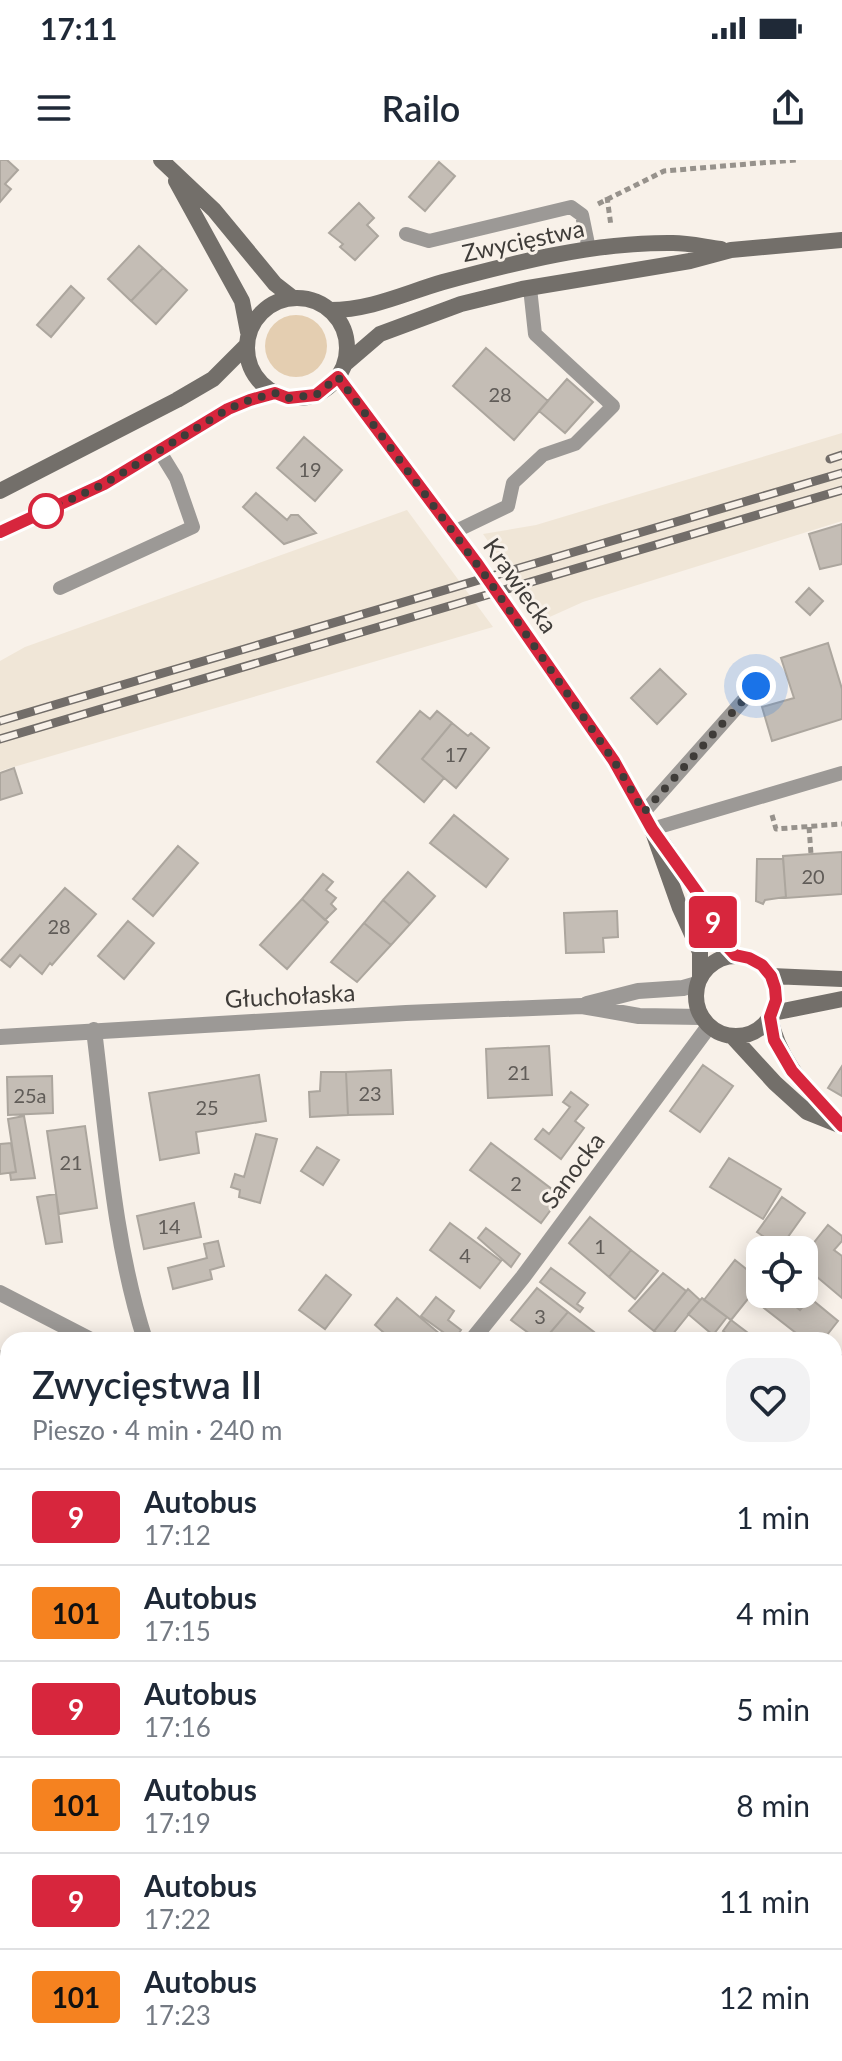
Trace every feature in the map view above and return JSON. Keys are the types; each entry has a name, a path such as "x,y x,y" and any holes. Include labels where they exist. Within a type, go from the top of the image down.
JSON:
{"street":[{"path":"166,165 214,210 275,284 293,298"},
{"path":"0,491 213,379 248,339 255,319 265,308 279,301 306,298 330,310 340,321 347,349 341,371 316,395 288,398 263,385 248,360 248,339 242,301 166,165"},
{"name":"Zwycięstwa","path":"341,371 380,334 461,304 530,288 690,261 731,250 842,240"},
{"name":"Zwycięstwa","path":"330,310 374,306 433,285 526,260 589,249 675,243 731,250"},
{"name":"Krawiecka","path":"341,371 614,761 644,812 700,952 699,980"},
{"path":"0,532 104,484 228,409 275,393"},
{"name":"Krawiecka","path":"652,829 702,899 722,941 735,955"},
{"path":"735,955 762,965 771,976 775,988 771,1015 774,1040 792,1071 839,1124 807,1112 775,1083 732,1036 705,1022 697,1006 699,980 709,965 735,955"},
{"path":"771,976 842,979"},
{"name":"Głuchołaska","path":"0,1037 582,1006 638,991 683,988 699,980"},
{"path":"732,1036 754,1032 771,1015 842,999"},
{"name":"Głuchołaska","path":"582,1006 639,1016 705,1022"},
{"name":"Sanocka","path":"478,1332 523,1277 705,1022"},
{"path":"94,1030 121,1249 142,1332"},
{"path":"0,1293 76,1332"}],"lane":[{"path":"406,234 429,241 571,207 582,215 589,249"},
{"path":"454,532 508,506 513,483 523,473 543,455 575,444 613,406 535,334 530,288"},
{"path":"60,588 193,527 176,478 160,452"},
{"path":"644,812 756,686"},
{"path":"652,829 842,773"}],"path":[{"path":"766,795 776,829 842,824"},
{"path":"809,827 811,854"}],"shaded area":[{"path":"296,315 308,317 318,324 325,334 325,358 318,368 308,375 296,377 284,375 274,368 267,358 265,346 267,334 274,324 284,317"},
{"path":"842,433 842,521 583,602 543,620 483,534 536,525"},
{"path":"407,510 493,627 0,771 0,661 25,647"}],"building":[{"path":"0,160 7,160 18,170 5,184 11,189 0,202"},
{"path":"439,162 455,176 425,211 409,197"},
{"path":"359,203 374,218 367,225 378,236 355,260 340,247 343,244 329,233"},
{"path":"139,246 163,268 131,301 108,279"},
{"path":"163,268 187,290 156,324 131,301"},
{"path":"71,286 84,298 51,337 37,325"},
{"path":"486,348 548,401 514,440 453,386"},
{"path":"567,379 593,402 565,433 539,411"},
{"path":"304,437 342,470 315,501 277,468"},
{"path":"256,493 287,520 291,515 298,515 316,533 284,544 243,507"},
{"path":"842,524 842,564 820,569 809,534"},
{"path":"809,588 823,601 810,615 796,602"},
{"path":"828,643 842,689 842,719 772,741 762,707 794,698 781,658"},
{"path":"660,669 686,694 657,724 631,698"},
{"path":"420,711 430,719 437,711 452,723 422,759 444,778 424,802 377,762"},
{"path":"452,723 489,748 456,788 422,759"},
{"path":"14,768 22,793 0,800 0,773"},
{"path":"454,815 508,859 486,887 430,843"},
{"path":"178,846 198,863 153,916 133,899"},
{"path":"842,852 842,894 786,898 783,856"},
{"path":"757,859 783,859 786,897 765,900 763,904 756,901"},
{"path":"408,872 435,896 410,924 383,900"},
{"path":"323,874 333,882 326,890 336,898 331,904 336,909 325,920 302,899"},
{"path":"65,888 96,914 52,965 50,963 42,974 20,955 10,967 1,960"},
{"path":"302,899 328,922 287,969 260,945"},
{"path":"383,900 410,924 391,945 364,923"},
{"path":"617,911 618,937 603,938 604,952 566,953 564,913"},
{"path":"128,921 154,943 124,979 98,956"},
{"path":"364,923 391,945 357,982 331,962"},
{"path":"549,1046 552,1095 488,1098 486,1049"},
{"path":"703,1065 733,1086 700,1132 670,1111"},
{"path":"842,1066 842,1096 828,1088"},
{"path":"391,1070 393,1114 348,1115 346,1072"},
{"path":"321,1072 346,1072 348,1115 310,1117 309,1092 320,1091"},
{"path":"259,1075 266,1121 196,1132 199,1153 160,1160 149,1093"},
{"path":"52,1076 53,1113 8,1115 7,1077"},
{"path":"571,1092 588,1105 575,1121 584,1128 561,1159 535,1139 543,1129 549,1134 570,1107 563,1102"},
{"path":"24,1116 35,1178 11,1180 10,1173 16,1172 8,1119"},
{"path":"85,1126 97,1208 59,1214 47,1131"},
{"path":"256,1134 277,1139 260,1203 239,1197 240,1190 231,1187 235,1174 244,1177"},
{"path":"11,1143 16,1172 0,1174 0,1144"},
{"path":"491,1143 561,1196 541,1223 470,1170"},
{"path":"317,1147 339,1160 323,1185 301,1171"},
{"path":"729,1158 781,1189 763,1219 710,1187"},
{"path":"56,1194 62,1242 46,1244 37,1197"},
{"path":"782,1197 805,1213 789,1236 763,1236 757,1232"},
{"path":"194,1203 201,1237 144,1249 137,1216"},
{"path":"590,1217 631,1250 609,1277 569,1243"},
{"path":"450,1223 501,1261 480,1288 430,1250"},
{"path":"828,1225 842,1236 842,1241 834,1250 842,1256 842,1298 818,1278 818,1238"},
{"path":"486,1228 520,1254 511,1267 478,1238"},
{"path":"218,1241 224,1266 210,1270 212,1279 173,1289 168,1268 207,1258 204,1244"},
{"path":"631,1250 658,1271 635,1299 609,1277"},
{"path":"735,1260 746,1269 746,1301 731,1320 704,1300"},
{"path":"551,1268 585,1293 577,1304 583,1308 580,1312 540,1282"},
{"path":"663,1273 686,1291 654,1331 629,1311"},
{"path":"326,1275 351,1295 325,1329 299,1310"},
{"path":"537,1288 568,1312 551,1332 527,1332 511,1320"},
{"path":"688,1289 700,1300 674,1332 654,1331"},
{"path":"436,1297 454,1311 448,1320 461,1330 443,1332 421,1316"},
{"path":"397,1298 437,1332 383,1332 375,1325"},
{"path":"702,1298 727,1317 715,1332 709,1332 688,1314"},
{"path":"818,1305 838,1321 829,1332 795,1332 764,1308 800,1310 818,1308"},
{"path":"568,1312 594,1332 551,1332"},
{"path":"731,1320 747,1332 724,1332"}],"railway":[{"path":"830,459 842,455"},
{"path":"0,721 842,473"},
{"path":"0,739 842,490"}],"bus line":[{"name":"9","path":"0,532 104,484 228,409 275,393 288,398 316,395 338,377 476,562 614,761 652,829 702,899 722,941 735,955 762,965 771,976 776,1000 770,1017 774,1040 792,1071 842,1126"}],"route":[{"path":"46,511 104,484 228,409 275,393 288,398 316,395 338,377 487,578 614,761 644,812 756,686"}]}
